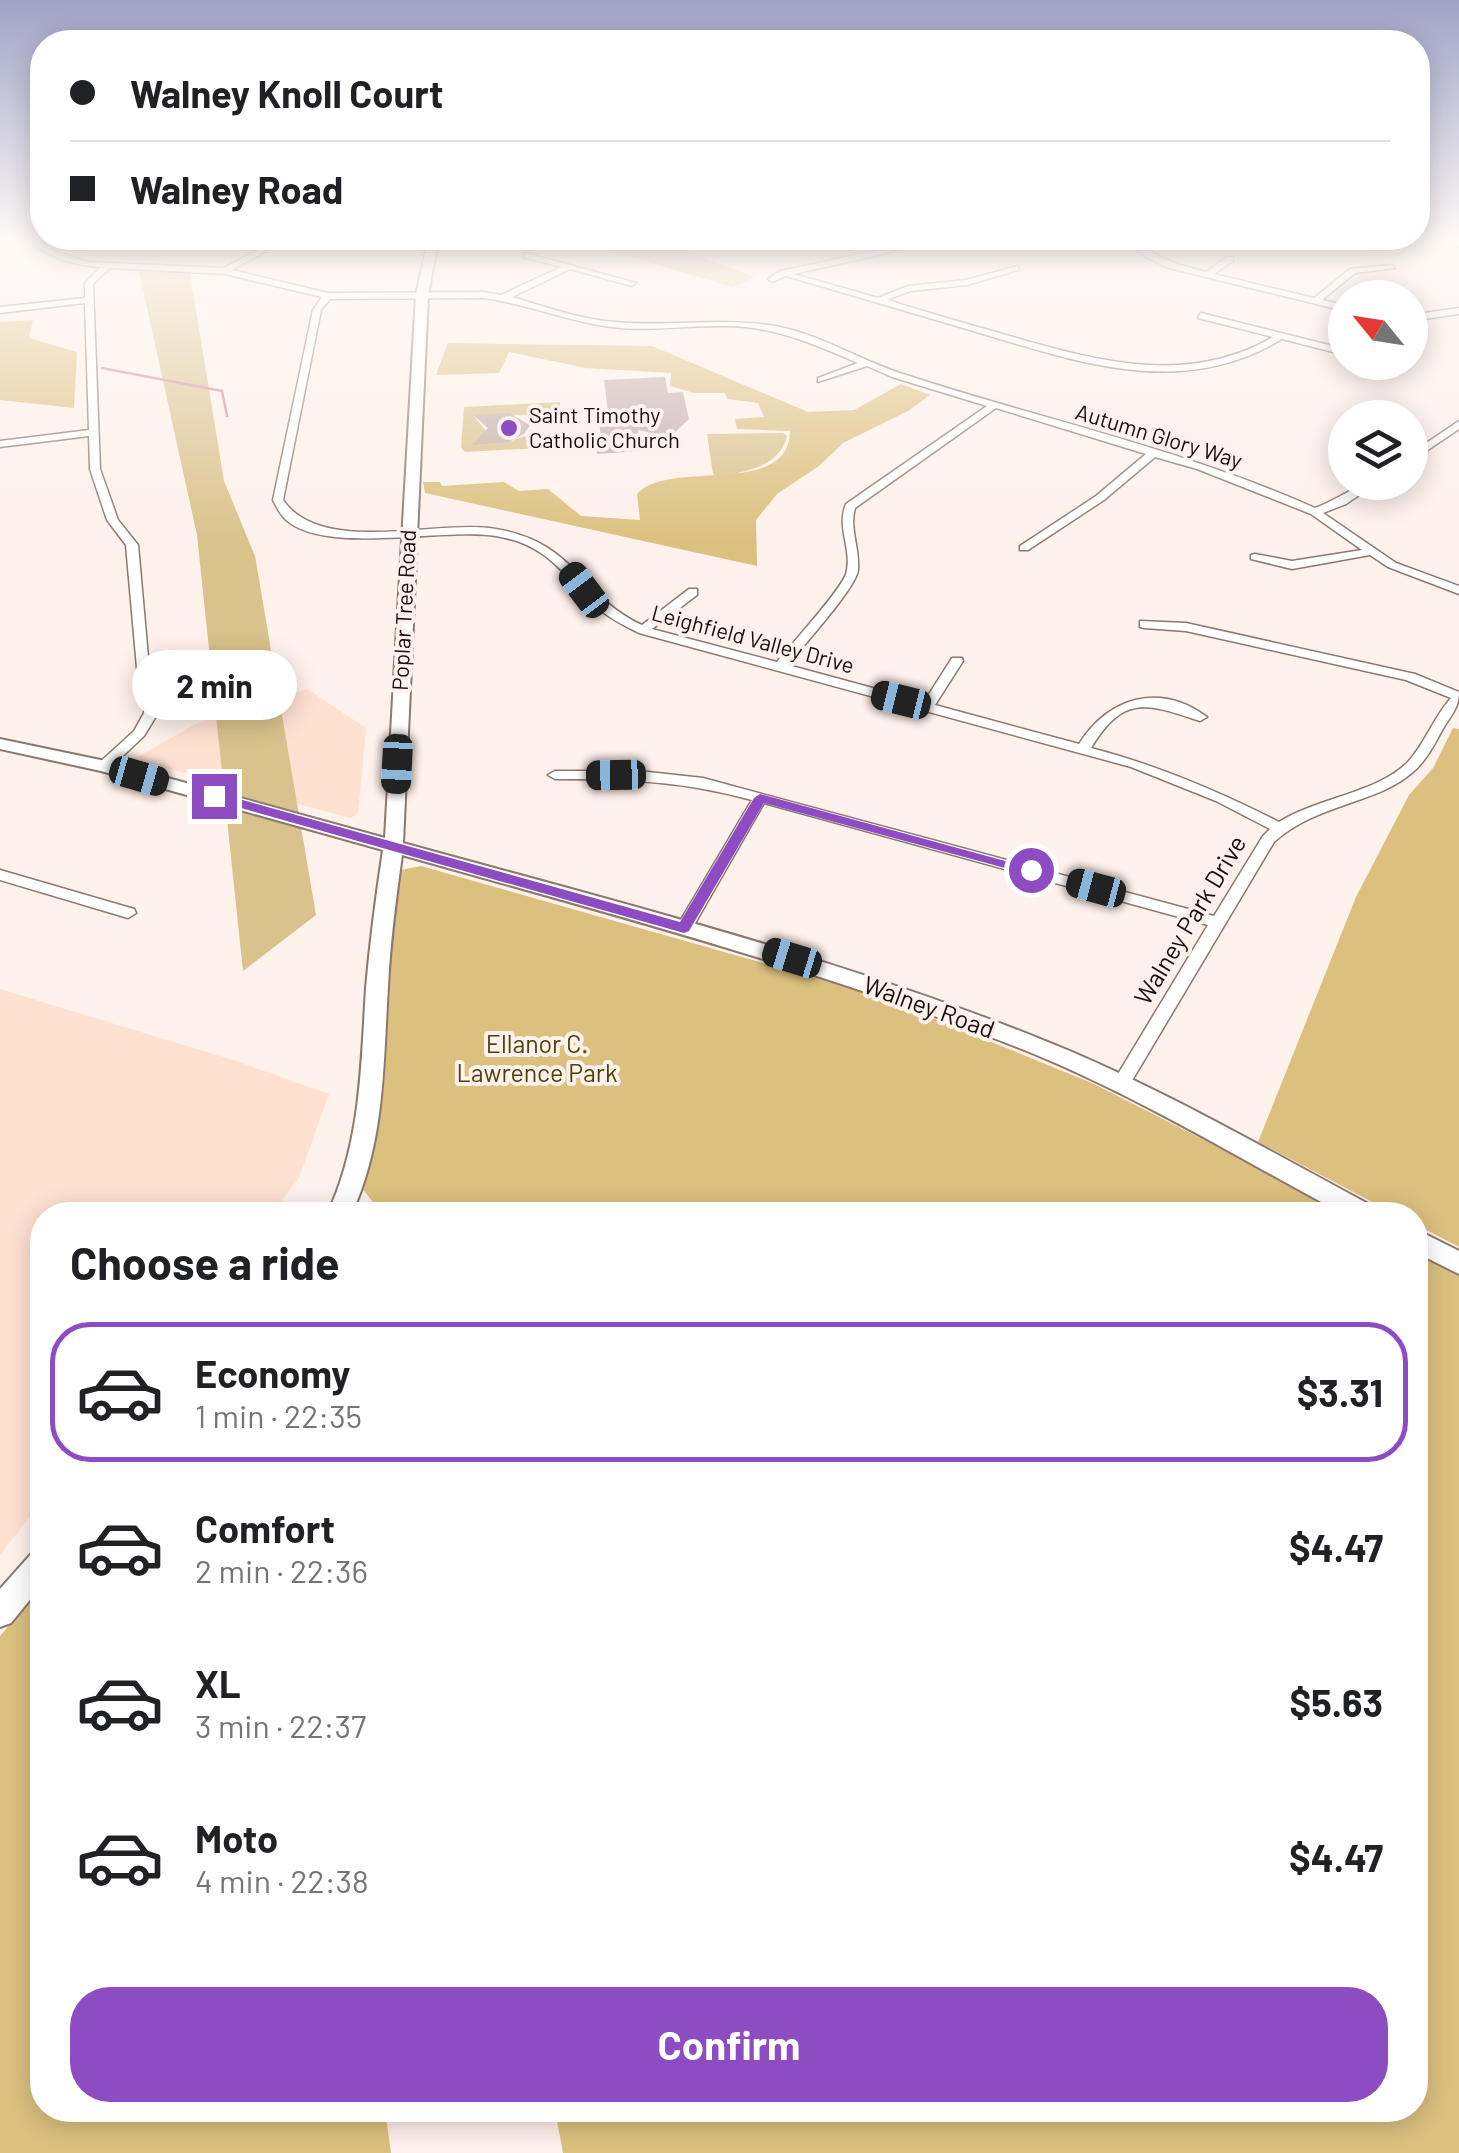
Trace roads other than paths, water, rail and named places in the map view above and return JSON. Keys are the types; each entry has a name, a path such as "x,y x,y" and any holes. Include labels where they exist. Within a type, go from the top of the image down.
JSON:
{"main road":[{"name":"Poplar Tree Road","path":"345,1202 353,1185 365,1131 384,903 393,847 420,341"},
{"name":"Walney Road","path":"0,744 104,766 810,964 1030,1044 1121,1084 1342,1202"},
{"path":"1428,1247 1459,1263"},
{"path":"0,1612 30,1578"}],"street":[{"path":"91,341 98,480 113,520 132,544 143,668 154,698 151,714 140,733 104,766"},
{"name":"Leighfield Valley Drive","path":"310,341 280,486 280,506 296,522 324,532 472,530 532,543 557,558 604,610 642,630 1084,748 1184,781 1280,828"},
{"name":"Autumn Glory Way","path":"818,341 867,363 992,406 1153,453 1315,512 1370,552 1415,576 1459,590"},
{"path":"1017,341 1064,355 1137,368 1185,368 1256,353 1272,341"},
{"path":"1302,341 1328,348"},
{"path":"822,380 867,363"},
{"path":"780,666 851,578 854,565 844,533 850,506 992,406"},
{"path":"1428,446 1459,424"},
{"path":"0,444 94,432"},
{"path":"1024,548 1100,498 1153,453"},
{"path":"1315,512 1345,500"},
{"path":"1255,557 1292,565 1370,552"},
{"path":"642,630 693,592"},
{"path":"1144,624 1186,627 1410,676 1459,697"},
{"path":"927,706 957,661"},
{"name":"Walney Park Drive","path":"1121,1084 1259,850 1280,828 1385,783 1409,768 1421,754 1442,713 1459,697"},
{"path":"1084,748 1100,720 1125,706 1168,703 1200,717"},
{"path":"554,775 666,776 1216,922"},
{"path":"684,928 760,798"},
{"path":"0,875 128,913"}],"waterway":[{"path":"102,368 222,391 227,416"}],"place":[{"name":"Saint Timothy Catholic Church","path":"509,428"}],"park label":[{"name":"Ellanor C. Lawrence Park","path":"537,1058"}]}
